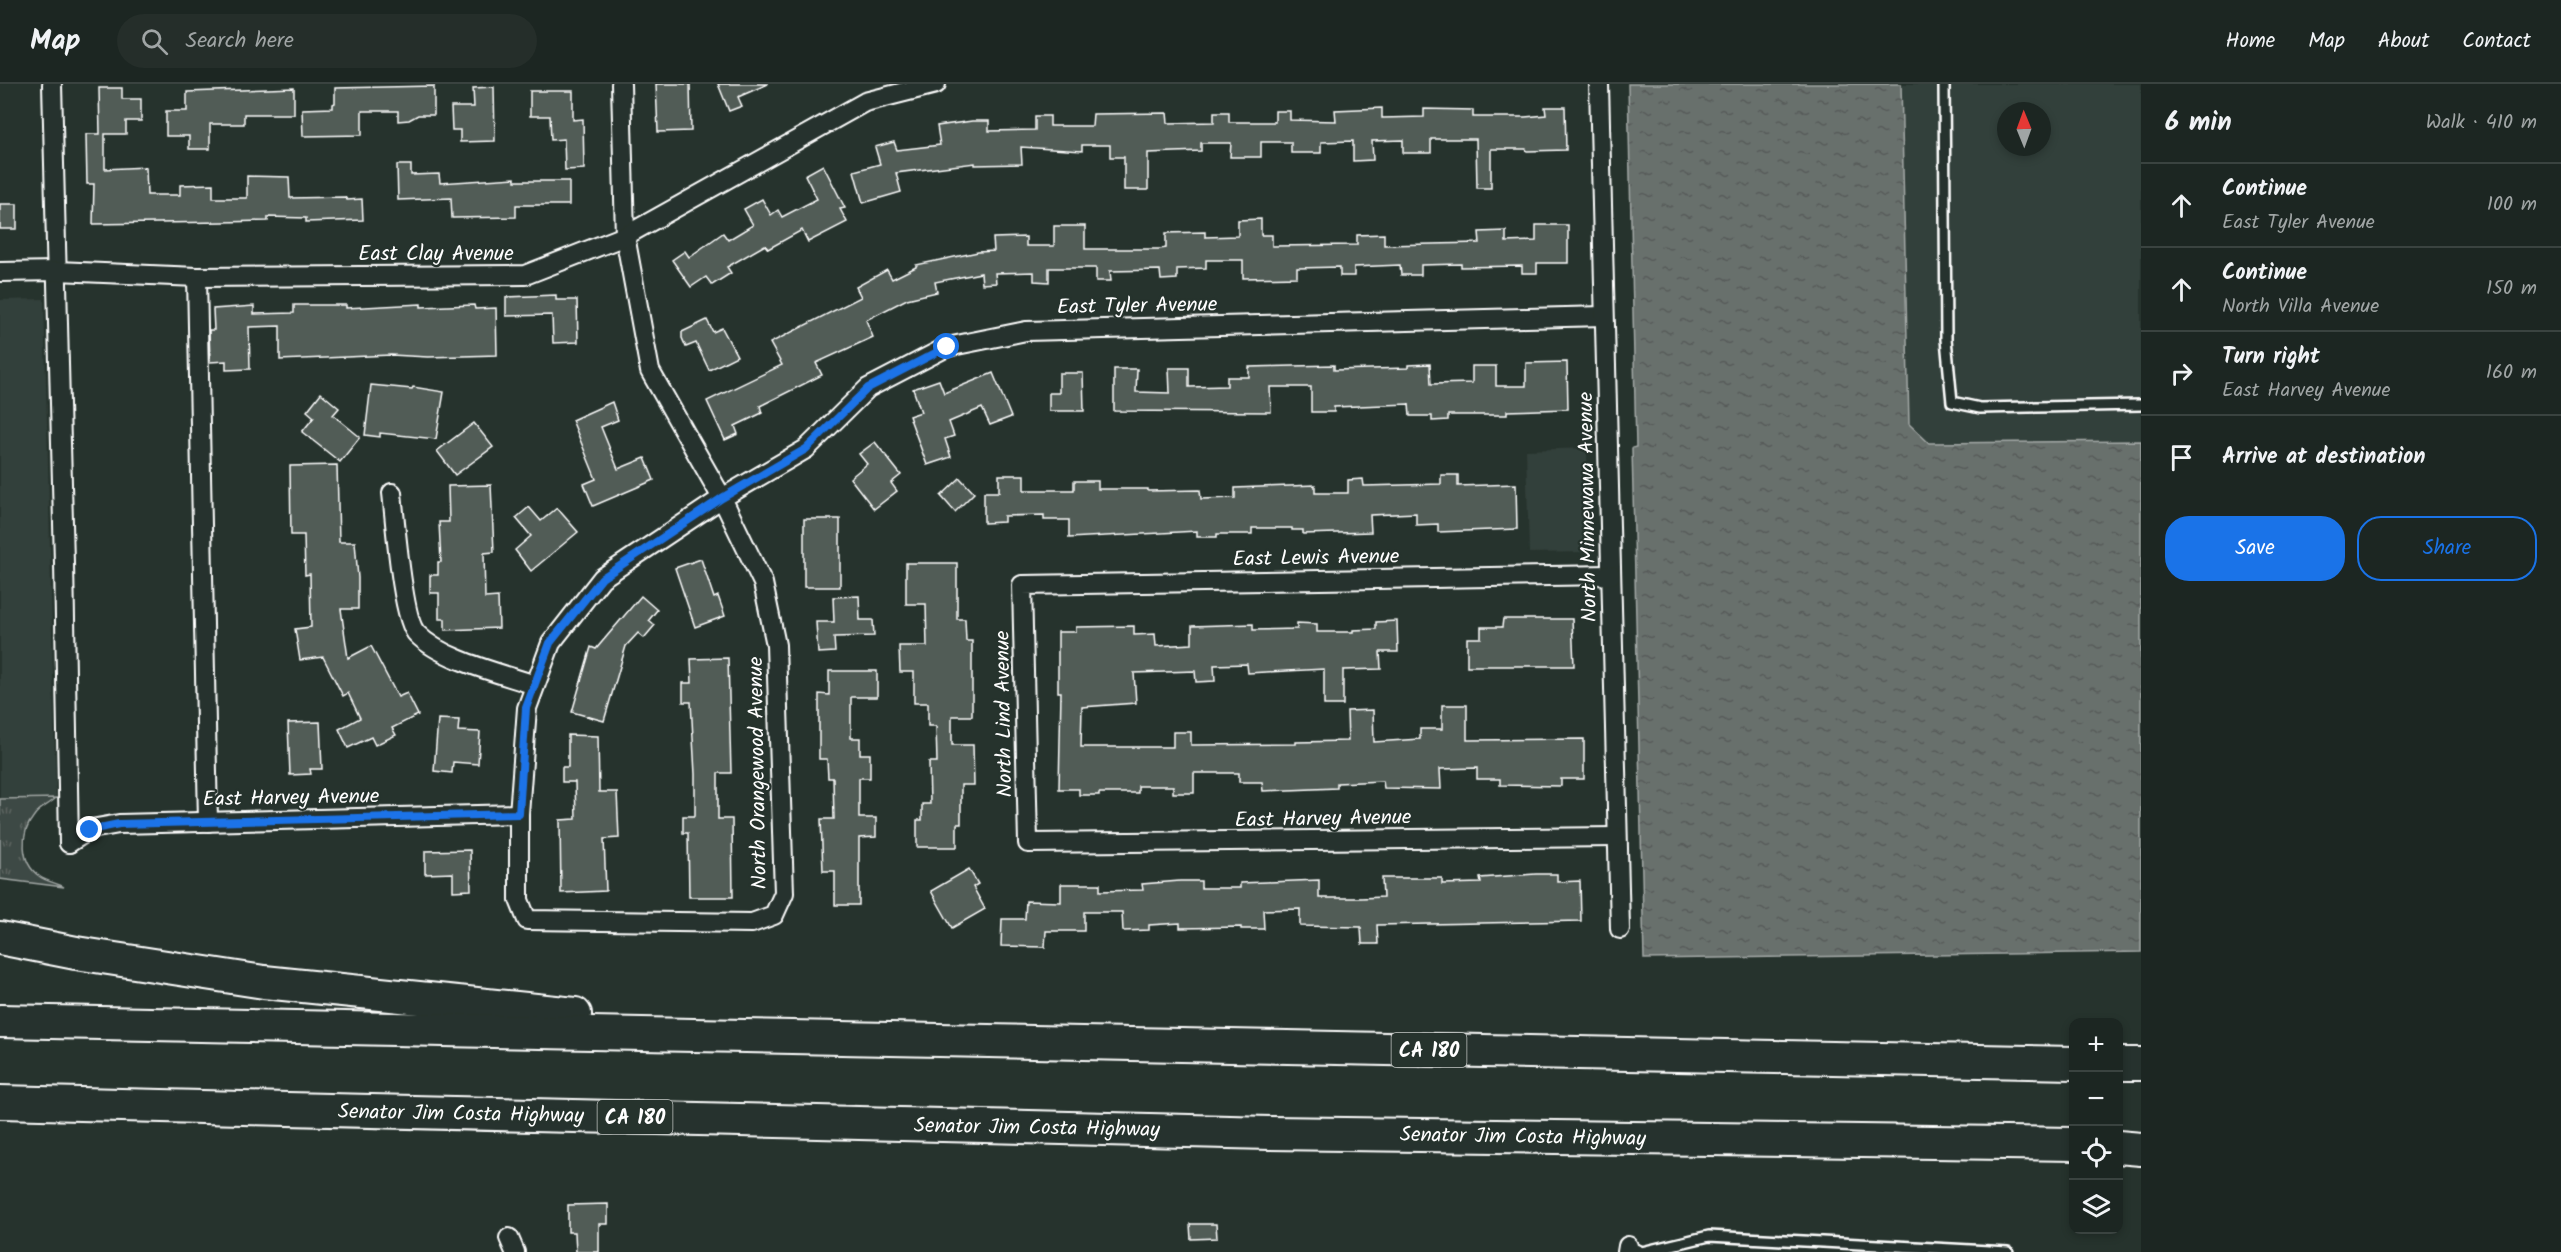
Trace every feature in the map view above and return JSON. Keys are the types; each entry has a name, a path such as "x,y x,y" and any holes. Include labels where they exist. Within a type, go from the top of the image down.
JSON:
{"highway":[{"path":"0,938 76,953 264,982 784,1037"},
{"name":"CA 180","path":"0,1022 2069,1063"},
{"path":"2123,1064 2141,1064"},
{"name":"Senator Jim Costa Highway","path":"2,1102 1270,1133 2069,1144"},
{"path":"2123,1146 2141,1148"}],"street":[{"path":"52,84 57,271"},
{"name":"North Orangewood Avenue","path":"527,920 752,923 774,915 784,893 777,645 763,583 722,498 650,370 625,236 621,84"},
{"name":"East Clay Avenue","path":"0,272 57,271 197,277 525,275 625,236 865,102 936,84"},
{"name":"North Minnewawa Avenue","path":"1599,84 1620,929"},
{"name":"East Harvey Avenue","path":"57,271 69,843 90,830 119,824 519,814"},
{"path":"197,277 208,822"},
{"name":"East Tyler Avenue","path":"527,920 519,900 519,814 526,708 550,643 602,578 722,498 806,449 868,388 947,347 1026,331 1604,316"},
{"path":"392,494 407,609 415,633 450,657 535,685"},
{"name":"East Lewis Avenue","path":"1022,585 1611,575"},
{"name":"North Lind Avenue","path":"1022,585 1028,843"},
{"name":"East Harvey Avenue","path":"1028,843 1617,837"}],"lane":[{"path":"1944,84 1946,339 1952,402 1980,408 2141,405"},
{"path":"1628,1249 1642,1252 1709,1236 2008,1252"}],"shaded area":[{"path":"1901,84 2141,84 2141,441 1929,443 1909,424"},
{"path":"44,299 56,798 0,799 0,300"},
{"path":"1587,448 1589,552 1529,553 1526,450"}],"green space":[{"path":"56,798 36,813 29,823 24,847 28,863 33,870 42,878 64,887 0,879 0,799"}],"water":[{"path":"1628,84 1901,84 1909,424 1929,443 2141,441 2141,952 1644,959 1632,448 1636,447"}],"building":[{"path":"656,84 690,84 691,131 658,132"},
{"path":"718,84 768,84 738,97 742,106 729,111"},
{"path":"434,86 434,115 418,115 409,120 398,121 398,111 362,111 362,135 303,136 302,109 333,108 335,88"},
{"path":"494,87 495,141 460,142 460,130 452,130 451,107 474,107 473,88"},
{"path":"99,88 122,88 122,99 141,99 141,121 126,121 126,134 105,134 105,169 146,167 147,195 180,195 180,185 213,184 213,198 247,198 247,176 289,177 290,198 362,199 363,220 306,222 306,218 268,217 268,221 93,224 94,184 87,184 86,134 100,134"},
{"path":"294,88 294,114 244,114 244,124 210,124 210,149 189,149 189,136 166,136 166,111 187,111 187,92"},
{"path":"530,91 573,91 573,120 583,119 584,169 565,170 564,139 551,140 550,116 530,116"},
{"path":"1545,107 1565,107 1566,150 1491,149 1491,188 1477,188 1476,139 1431,139 1431,153 1403,153 1403,140 1372,141 1373,160 1353,161 1353,141 1321,142 1321,153 1291,153 1291,142 1261,142 1261,157 1230,157 1231,143 1201,143 1201,151 1148,153 1148,190 1124,190 1124,157 1110,157 1110,145 1082,145 1082,151 1021,147 1022,164 975,165 975,163 896,173 901,192 863,203 854,171 880,164 875,147 894,142 897,150 940,145 937,126 972,121 989,121 989,131 1035,130 1035,116 1050,116 1050,126 1092,126 1093,114 1167,113 1168,123 1214,122 1214,112 1229,112 1229,122 1275,122 1275,111 1290,111 1290,120 1336,121 1335,110 1382,108 1382,118 1424,117 1424,109 1473,110 1473,117 1525,117 1546,115"},
{"path":"397,165 411,165 411,175 439,174 440,183 515,178 515,181 569,181 569,205 516,205 516,217 452,218 451,198 398,200"},
{"path":"823,165 845,208 840,209 847,222 808,242 802,230 768,249 765,245 727,267 731,273 712,285 706,277 691,287 672,260 685,251 689,257 723,233 728,240 753,225 744,209 762,199 771,215 778,210 782,217 817,199 805,175"},
{"path":"0,204 17,204 17,229 0,229"},
{"path":"1261,219 1261,235 1272,235 1272,246 1357,245 1357,235 1384,234 1384,245 1480,243 1479,232 1506,231 1506,242 1536,241 1536,225 1568,225 1568,263 1537,263 1537,273 1522,273 1522,266 1461,267 1461,264 1421,265 1421,275 1401,275 1400,265 1354,267 1354,276 1340,276 1340,267 1297,268 1297,277 1243,278 1243,260 1206,260 1206,268 1177,269 1177,279 1161,280 1160,270 1110,271 1111,281 1096,281 1096,268 1049,268 1049,282 1034,281 1034,272 995,273 996,283 982,284 981,273 935,282 937,292 907,299 866,320 873,337 816,363 822,375 760,406 762,413 735,426 738,434 725,440 707,401 782,365 770,343 861,297 856,287 887,270 892,279 916,265 978,252 994,251 993,238 1026,237 1026,246 1054,246 1054,226 1085,226 1085,249 1159,249 1166,248 1166,233 1205,232 1205,237 1238,236 1238,220"},
{"path":"556,295 556,300 577,300 578,342 553,343 552,315 506,316 506,297"},
{"path":"421,304 421,307 474,305 475,309 496,308 497,355 428,357 391,355 280,360 280,326 249,327 250,369 226,370 226,361 210,362 209,330 214,330 213,309 254,306 254,314 294,313 294,305 346,305 346,308"},
{"path":"707,320 713,332 722,328 737,356 709,370 696,343 686,347 682,338 682,332"},
{"path":"1567,362 1568,409 1507,411 1507,415 1448,415 1448,420 1432,421 1432,416 1410,416 1409,404 1334,407 1334,412 1311,412 1311,387 1270,387 1271,412 1114,411 1114,369 1137,369 1136,392 1170,393 1169,368 1189,368 1189,387 1227,386 1227,377 1249,377 1249,367 1334,365 1334,370 1408,368 1408,365 1430,364 1431,384 1472,383 1472,366 1496,366 1496,386 1526,386 1526,363"},
{"path":"993,373 1011,417 990,425 982,408 949,422 954,436 945,439 951,457 927,465 909,416 921,412 913,389 939,380 944,393"},
{"path":"1059,373 1083,373 1084,411 1049,411 1049,393 1059,393"},
{"path":"371,385 412,389 413,387 444,392 436,439 380,433 380,437 365,435"},
{"path":"321,393 339,408 333,415 360,437 340,462 302,432 314,417 307,411"},
{"path":"612,402 618,420 601,427 618,469 645,458 654,480 593,506 584,484 596,479 572,420"},
{"path":"474,423 493,447 455,475 437,451"},
{"path":"875,442 901,475 891,483 897,491 874,509 850,478 867,464 859,454"},
{"path":"337,465 339,542 355,542 358,578 358,609 341,609 348,658 371,646 398,697 407,693 418,715 392,728 396,735 375,745 371,737 348,748 339,729 360,718 348,693 343,696 323,657 300,660 295,629 311,627 310,574 305,575 304,535 291,535 290,466"},
{"path":"999,475 1024,475 1024,490 1074,490 1074,481 1098,481 1098,489 1200,490 1201,499 1235,498 1235,488 1315,485 1315,493 1348,493 1348,480 1363,479 1364,486 1441,484 1441,475 1458,475 1458,486 1516,484 1517,529 1438,532 1438,524 1416,525 1416,513 1370,515 1371,532 1303,534 1303,530 1292,530 1292,528 1252,528 1252,534 1217,534 1217,537 1197,537 1197,531 1069,538 1069,520 1044,520 1044,515 1004,516 1004,522 984,523 984,492 999,492"},
{"path":"960,478 974,493 955,512 941,496"},
{"path":"491,485 494,552 484,553 485,598 498,597 499,628 445,630 445,619 439,619 439,593 430,593 430,575 438,575 438,562 441,562 439,522 449,522 448,486"},
{"path":"529,507 541,521 557,508 578,532 531,571 515,550 531,536 516,518"},
{"path":"804,519 840,519 840,587 804,587"},
{"path":"701,559 714,598 718,596 725,616 695,627 675,568"},
{"path":"906,563 957,563 957,619 965,619 966,641 972,641 972,716 952,716 952,745 973,745 974,785 961,785 961,824 957,824 957,847 917,847 917,820 922,820 922,804 930,804 929,762 937,762 936,726 928,726 928,703 914,703 914,672 900,672 899,646 927,646 926,604 906,604"},
{"path":"641,596 657,610 649,620 655,625 644,638 638,633 626,646 604,721 572,712 591,647 596,649"},
{"path":"859,596 860,620 873,620 874,636 834,637 835,652 818,653 816,622 834,622 833,597"},
{"path":"1503,619 1572,619 1574,666 1467,666 1467,638 1481,638 1481,627 1502,627"},
{"path":"1397,621 1398,652 1380,652 1381,669 1343,670 1343,705 1324,705 1324,669 1248,673 1247,664 1214,665 1215,681 1196,682 1195,671 1134,673 1136,703 1082,707 1081,747 1173,747 1173,732 1191,732 1191,745 1348,741 1347,711 1373,710 1374,742 1420,739 1420,729 1442,729 1442,705 1467,705 1467,740 1584,739 1584,779 1561,779 1561,786 1500,785 1500,779 1477,779 1477,768 1440,769 1441,789 1384,788 1383,781 1337,783 1337,788 1263,791 1262,782 1239,782 1239,773 1194,773 1194,793 1173,793 1173,786 1138,786 1138,793 1099,793 1099,795 1079,795 1079,789 1059,789 1061,692 1058,692 1058,632 1076,632 1076,627 1134,626 1134,635 1155,634 1156,646 1192,644 1192,626 1253,624 1253,630 1297,629 1297,623 1317,624 1317,632 1353,632 1353,630 1376,629 1376,622"},
{"path":"728,658 731,773 718,773 718,819 732,819 733,897 689,897 688,833 683,833 683,816 695,816 695,774 691,702 683,702 683,683 692,683 691,659"},
{"path":"829,671 877,671 877,697 851,697 851,738 860,738 860,754 870,754 870,778 859,778 859,818 876,818 876,837 859,838 859,905 835,905 835,871 823,871 821,819 834,819 833,778 828,778 827,759 819,759 819,694 829,695"},
{"path":"438,719 459,720 458,731 480,732 478,764 453,762 452,773 434,771"},
{"path":"320,722 322,769 310,769 311,774 290,775 288,723"},
{"path":"568,735 598,736 599,792 617,792 619,838 604,839 606,891 561,893 560,820 576,819 575,782 562,782 562,767 568,767"},
{"path":"470,850 471,890 453,891 453,873 425,874 425,851"},
{"path":"969,869 978,884 973,887 985,909 952,928 931,891"},
{"path":"1557,874 1557,882 1580,881 1581,921 1377,925 1378,944 1362,944 1361,927 1300,926 1300,909 1263,910 1264,929 1180,928 1180,923 1149,925 1149,930 1123,931 1122,912 1084,912 1084,931 1046,931 1045,947 1001,946 1002,919 1025,919 1026,901 1061,902 1061,884 1100,884 1100,891 1143,890 1142,884 1180,881 1201,881 1201,888 1240,888 1240,883 1319,880 1319,898 1361,898 1383,897 1382,878 1442,878 1442,884 1481,883 1480,878"},
{"path":"608,1204 608,1224 599,1224 599,1252 576,1252 575,1232 568,1232 568,1205"},
{"path":"1190,1224 1216,1224 1217,1238 1191,1239"}],"route":[{"path":"90,830 119,824 519,814 526,708 550,643 602,578 722,498 806,449 868,388 947,347"}]}
